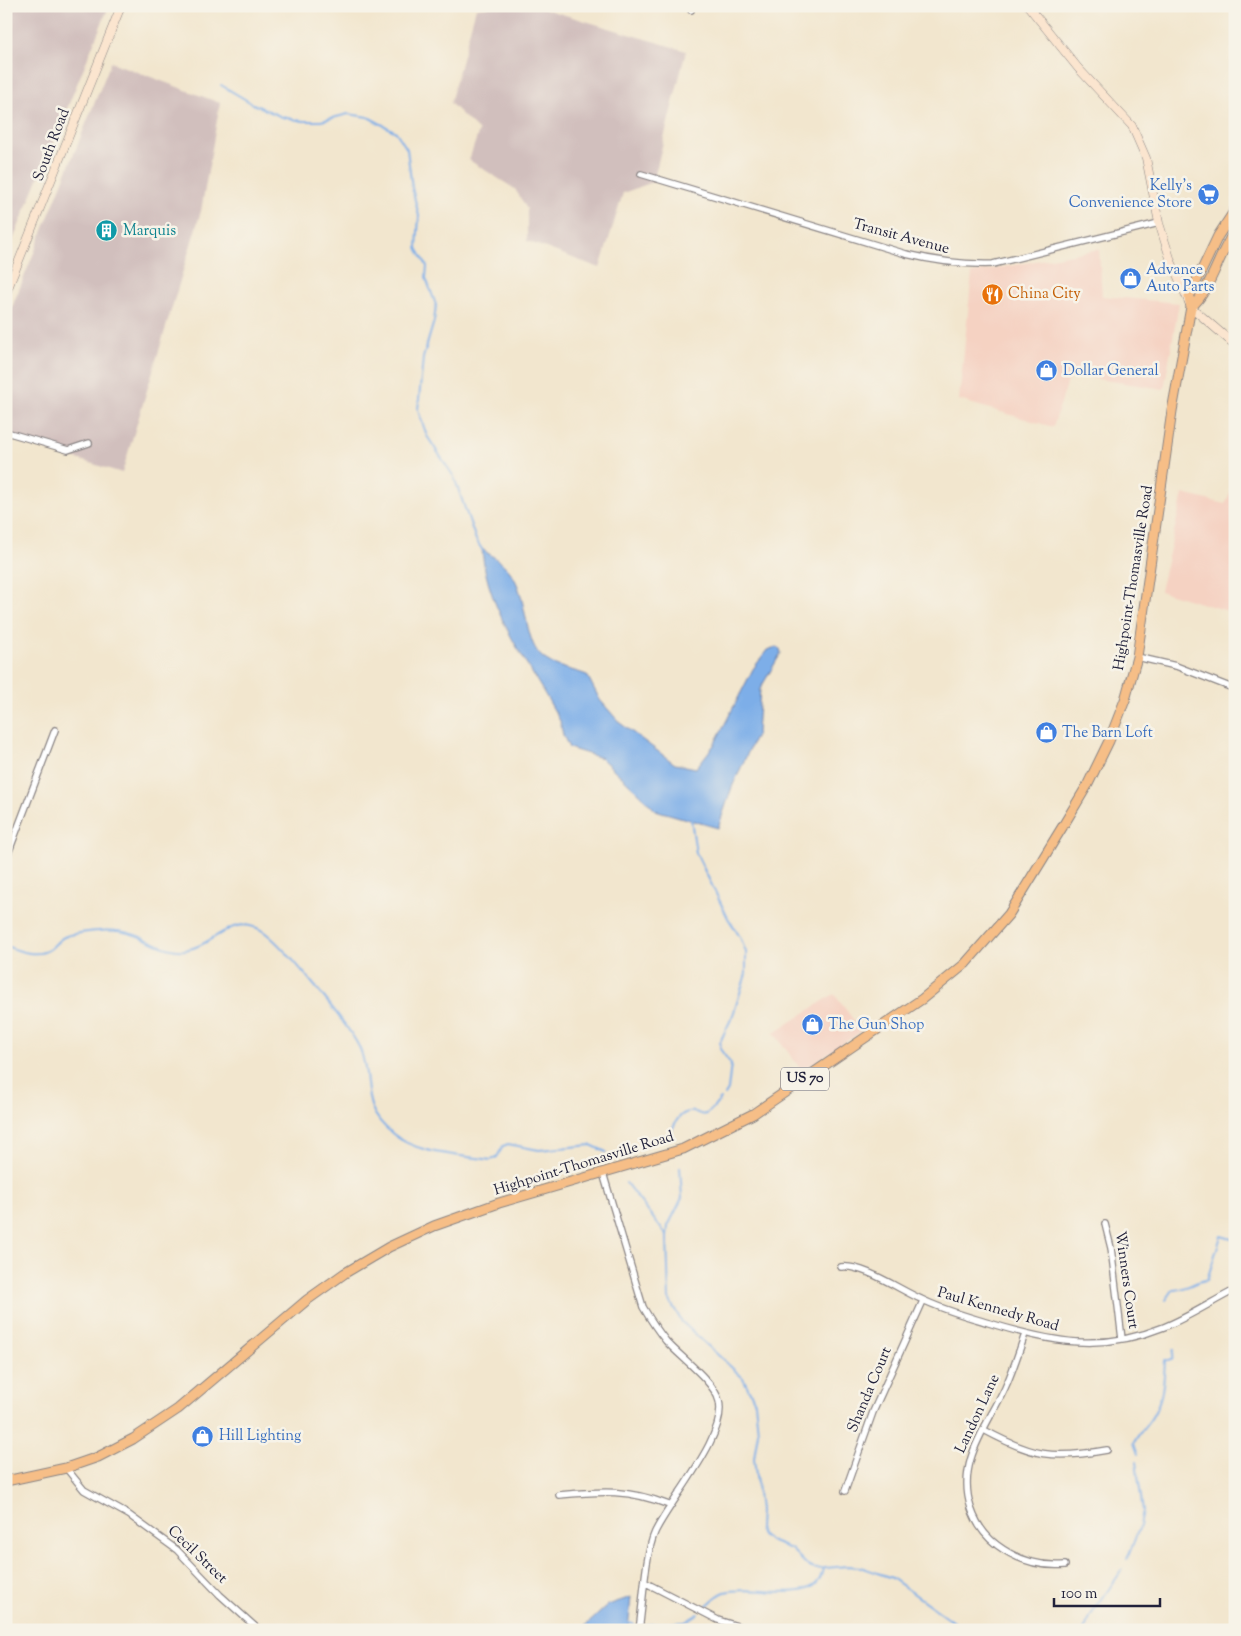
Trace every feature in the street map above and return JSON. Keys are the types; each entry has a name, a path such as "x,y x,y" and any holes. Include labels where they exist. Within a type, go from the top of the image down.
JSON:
{"main road":[{"name":"Highpoint-Thomasville Road","path":"6,1481 66,1468 98,1457 133,1439 178,1408 308,1300 345,1273 389,1247 434,1226 603,1172 683,1149 753,1114 922,999 965,964 1009,914 1088,784 1109,741 1125,700 1137,657 1172,411 1190,307 1189,297 1200,270 1235,210"},
{"name":"Highpoint-Thomasville Road","path":"1190,307 1202,296 1218,259 1235,231"}],"street":[{"name":"South Road","path":"6,293 121,6"},
{"path":"1028,6 1078,68 1132,126 1146,158 1159,223 1171,261 1190,307 1235,345"},
{"name":"Transit Avenue","path":"641,174 906,254 939,262 969,265 993,264 1159,223"},
{"path":"6,432 68,450 89,443"},
{"path":"1137,657 1176,666 1235,689"},
{"path":"6,859 55,730"},
{"path":"603,1172 642,1307 654,1326 712,1388 719,1400 718,1426 710,1444 670,1505 654,1534 639,1630"},
{"name":"Winners Court","path":"1105,1224 1112,1248 1122,1339"},
{"name":"Paul Kennedy Road","path":"841,1267 856,1268 923,1301 1025,1334 1046,1340 1080,1343 1122,1339 1163,1328 1235,1290"},
{"name":"Shanda Court","path":"845,1491 873,1412 923,1301"},
{"name":"Landon Lane","path":"1025,1334 1005,1387 972,1451 967,1472 968,1494 976,1520 986,1535 1009,1554 1035,1563 1051,1566 1065,1565"},
{"path":"984,1430 1012,1445 1043,1455 1063,1456 1107,1450"},
{"name":"Cecil Street","path":"66,1468 84,1490 129,1515 177,1550 208,1584 259,1630"},
{"path":"559,1496 624,1492 640,1494 670,1505"},
{"path":"646,1583 718,1620 750,1630"},
{"path":"866,1630 878,1630"}],"shaded area":[{"path":"6,6 109,6 6,257"},
{"path":"535,6 686,51 653,182 623,193 600,268 527,241 527,209 515,189 469,160 479,131 450,103 476,8"},
{"path":"111,62 220,103 201,211 122,473 6,437 6,322"},
{"path":"1099,249 1102,296 1179,303 1164,389 1070,375 1053,427 959,400 972,273"},
{"path":"1235,482 1235,613 1160,591 1183,494 1225,504"},
{"path":"834,994 862,1031 802,1071 774,1033"}],"water":[{"path":"482,549 505,566 516,582 531,639 535,649 541,656 557,666 587,675 600,700 620,723 675,764 696,768 714,745 753,669 767,650 776,647 780,649 781,653 760,689 757,733 732,787 718,828 655,810 601,758 569,748 563,735 560,721 501,617 492,595"},
{"path":"631,1597 628,1630 581,1630 608,1605"}],"waterway":[{"path":"221,85 253,104 282,117 303,121 321,121 348,114 368,117 396,132 407,149 412,188 419,216 417,248 427,266 426,278 436,305 434,321 423,358 418,410 427,436 454,477 476,540 483,551"},
{"path":"691,819 696,853 746,952 746,974 733,1015 720,1042 720,1049 731,1064 728,1090 725,1095"},
{"path":"6,946 28,953 39,953 50,949 64,937 85,932 107,931 130,934 165,947 185,950 205,943 231,928 241,925 250,926 261,930 271,937 284,950 344,1023 360,1049 364,1062 370,1104 382,1123 403,1141 440,1153 491,1160 497,1157 503,1146 508,1144 539,1150 591,1145 606,1152"},
{"path":"669,1137 681,1115 689,1112 706,1114 721,1099"},
{"path":"680,1167 682,1198 668,1226 667,1237 669,1299 682,1322 743,1378 755,1402 758,1432 754,1458 760,1510 759,1528 762,1535 770,1541 791,1549 809,1567 815,1569 847,1566 860,1567 892,1578 952,1621 968,1630"},
{"path":"626,1183 667,1236"},
{"path":"1166,1300 1173,1290 1182,1289 1207,1280 1221,1236 1235,1240"},
{"path":"1138,1454 1134,1443 1156,1410 1162,1390 1165,1360 1172,1360 1174,1350"},
{"path":"1127,1559 1140,1526 1143,1511 1136,1462"},
{"path":"706,1606 717,1596 735,1590 787,1592 810,1588 817,1583 823,1568"},
{"path":"1084,1630 1091,1615 1122,1570"},
{"path":"646,1625 685,1622 698,1614"},
{"path":"628,1623 634,1624"}],"place":[{"name":"Kelly's Convenience Store","path":"1208,195"},
{"name":"Marquis","path":"107,231"},
{"name":"Advance Auto Parts","path":"1130,279"},
{"name":"China City","path":"992,294"},
{"name":"Dollar General","path":"1047,371"},
{"name":"The Barn Loft","path":"1046,733"},
{"name":"The Gun Shop","path":"812,1025"},
{"name":"Hill Lighting","path":"203,1436"}]}
